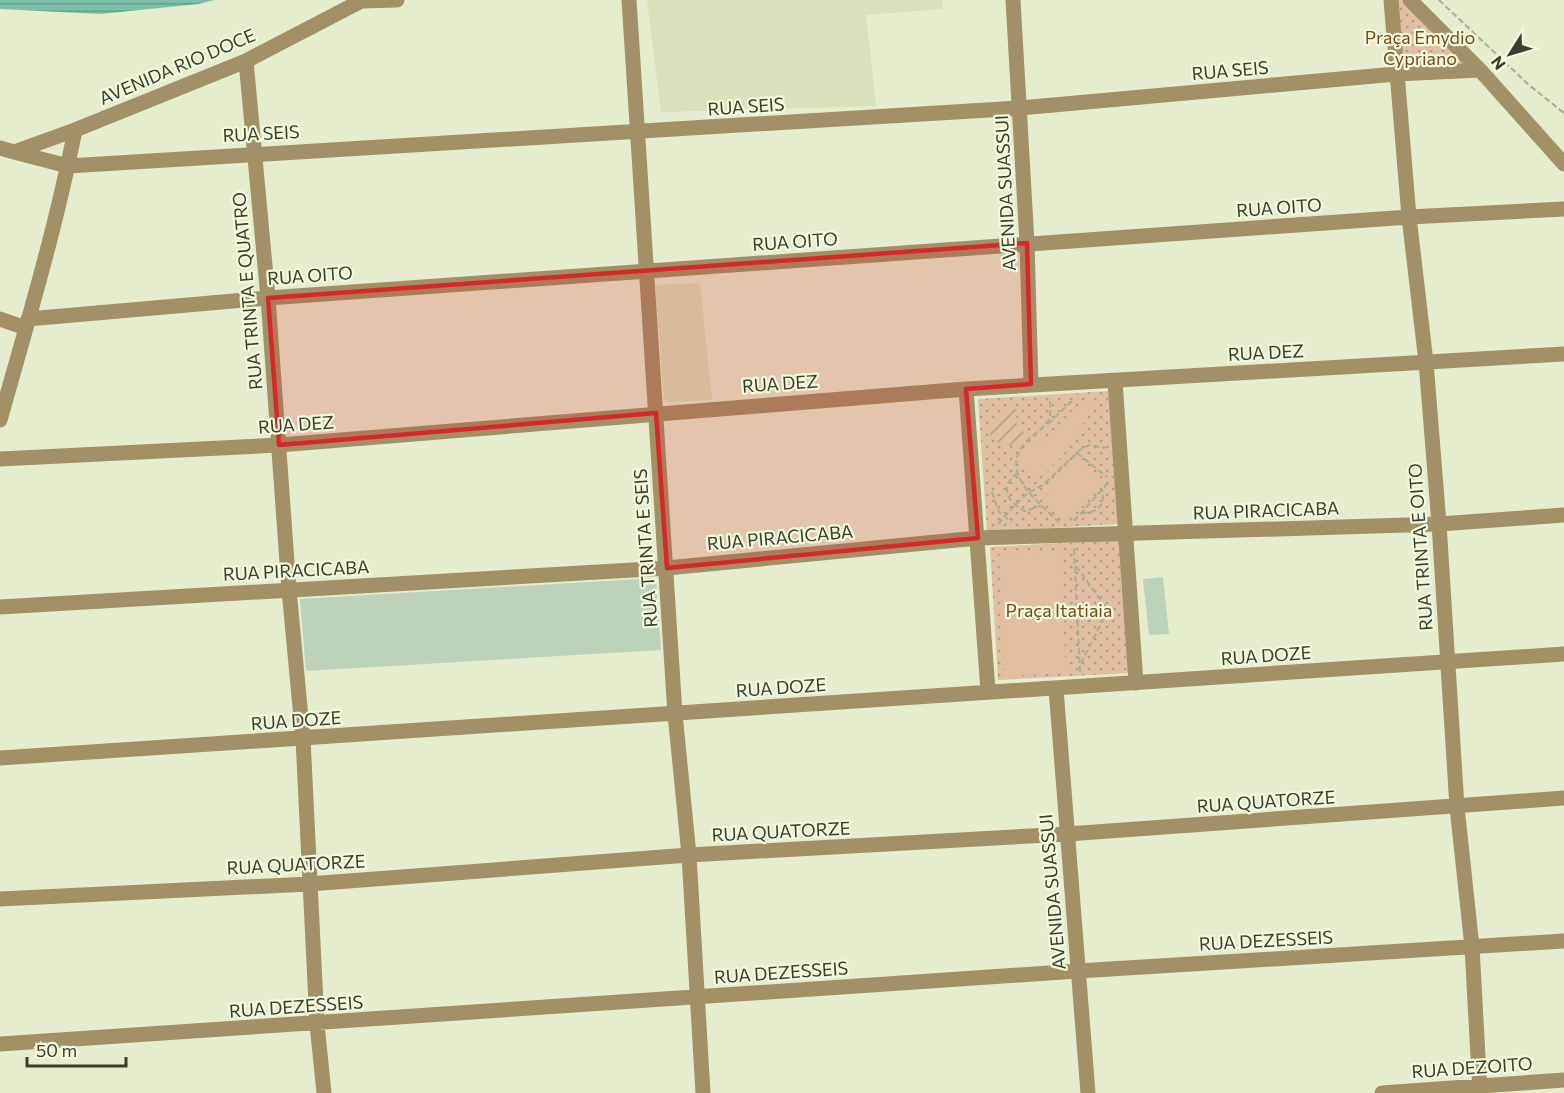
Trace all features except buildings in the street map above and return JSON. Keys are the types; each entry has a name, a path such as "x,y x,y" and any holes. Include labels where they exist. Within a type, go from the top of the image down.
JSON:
{"street":[{"path":"362,0 397,0"},
{"name":"AVENIDA RIO DOCE","path":"7,150 75,130 246,61 362,0"},
{"name":"RUA TRINTA E SEIS","path":"629,0 675,714 689,855 703,1093"},
{"name":"AVENIDA SUASSUI","path":"1013,0 1028,243 1031,384"},
{"name":"RUA TRINTA E OITO","path":"1391,0 1409,217 1426,362 1457,807 1472,947 1480,1090"},
{"path":"1410,0 1480,70 1564,164"},
{"name":"RUA TRINTA E QUATRO","path":"246,61 268,298 289,590 303,739 309,884 324,1093"},
{"name":"RUA SEIS","path":"7,150 68,166 1020,108 1396,74 1480,70"},
{"path":"0,420 68,166 75,130"},
{"name":"RUA OITO","path":"27,324 268,298 1028,243 1409,217 1564,209"},
{"path":"0,319 27,324"},
{"name":"RUA DEZ","path":"0,459 279,445 966,388 1564,354"},
{"path":"1115,381 1136,683"},
{"path":"966,388 988,691"},
{"name":"RUA PIRACICABA","path":"0,607 667,568 1073,529 1125,533 1439,524 1564,516"},
{"name":"RUA DOZE","path":"0,758 1564,654"},
{"name":"AVENIDA SUASSUI","path":"1056,689 1088,1093"},
{"name":"RUA QUATORZE","path":"0,899 309,884 689,855 1067,834 1564,798"},
{"name":"RUA DEZESSEIS","path":"0,1044 1078,971 1564,941"},
{"name":"RUA DEZOITO","path":"1382,1093 1480,1090 1564,1080"}],"path":[{"path":"1439,0 1528,85 1564,113"},
{"path":"1061,524 1028,494 1020,482 1017,460 1024,444 1074,399"},
{"path":"1046,426 1051,413 1050,401"},
{"path":"994,528 1014,506 1042,485 1077,453 1089,445 1109,448"},
{"path":"1077,453 1111,480 1082,513 1073,529 1081,687"},
{"path":"1018,473 1012,477 1007,491 1014,506 1025,511 1041,506"},
{"path":"1082,513 1092,512 1102,506 1104,502 1102,489"},
{"path":"992,492 994,502 1004,517 1018,525"},
{"path":"1075,565 1108,610"},
{"path":"1077,614 1131,607"},
{"path":"1080,666 1108,610"}],"highlighted area":[{"path":"1027,243 1031,384 966,389 978,538 667,568 656,413 279,445 268,298"}],"shaded area":[{"path":"0,0 214,0 199,4 100,14 0,9"},
{"path":"647,0 942,0 943,9 866,15 876,106 661,112"},
{"path":"700,283 712,400 669,402 664,398 655,285"}],"green space":[{"name":"Praça Emydio Cypriano","path":"1391,0 1410,0 1480,70 1396,74"},
{"path":"1109,391 1118,524 987,532 978,399"},
{"path":"1086,400 1095,408 1069,440 1070,447 1043,476 1025,467 1022,459 1028,449 1052,433"},
{"path":"1011,408 1019,409 1016,412 1017,426 1026,434 1032,434 1016,444 1000,444 990,435 991,425 1002,412"},
{"path":"1077,459 1102,480 1068,520 1043,499"},
{"name":"Praça Itatiaia","path":"1121,540 1129,673 998,680 990,547"},
{"path":"1060,552 1066,673 1005,676 999,555"}]}
